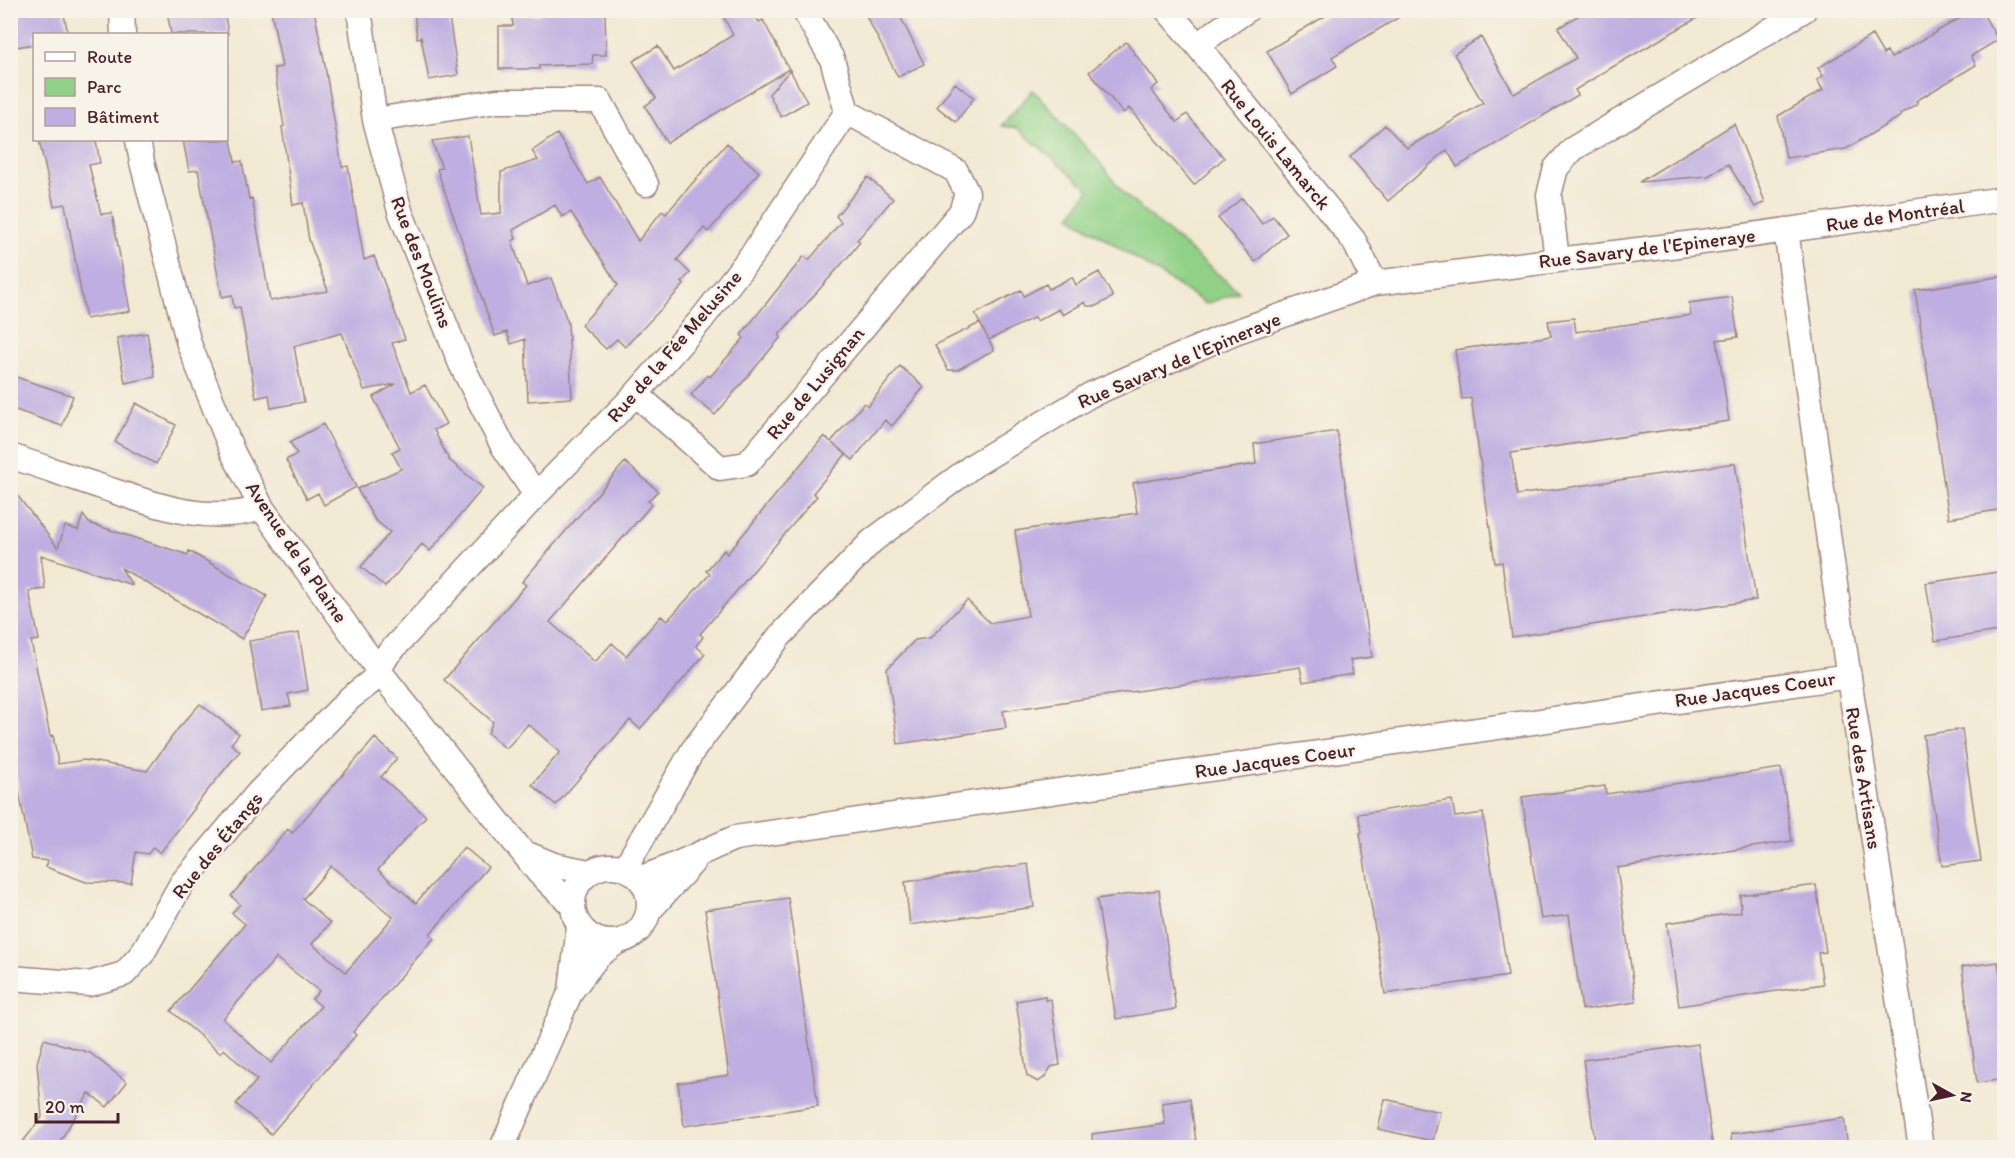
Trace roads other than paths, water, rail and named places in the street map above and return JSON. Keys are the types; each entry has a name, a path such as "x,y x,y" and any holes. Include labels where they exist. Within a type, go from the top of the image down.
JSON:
{"street":[{"path":"122,10 123,33"},
{"name":"Rue des Moulins","path":"359,10 375,120 400,211 461,364 503,446 536,495"},
{"path":"804,10 832,59 847,112"},
{"name":"Rue Louis Lamarck","path":"1167,10 1354,241 1375,283"},
{"path":"1197,45 1247,10"},
{"path":"1557,259 1549,195 1556,168 1573,149 1804,10"},
{"path":"375,120 497,101 600,101 646,184"},
{"name":"Rue de Lusignan","path":"636,394 720,468 747,464 961,212 967,193 956,171 847,112"},
{"name":"Rue de la Fée Melusine","path":"379,671 388,654 413,630 536,495 636,394 702,320 754,252 847,112"},
{"name":"Avenue de la Plaine","path":"138,141 189,344 233,453 262,508 379,671 522,852 576,916"},
{"name":"Rue de Montréal","path":"1786,230 2004,199"},
{"name":"Rue Savary de l'Epineraye","path":"633,873 693,750 779,638 872,541 974,465 1090,395 1235,332 1375,283 1786,230"},
{"name":"Rue des Artisans","path":"1786,230 1849,676 1921,1148"},
{"path":"10,456 168,509 213,515 248,512 262,508"},
{"name":"Rue des Étangs","path":"10,978 89,984 124,974 142,954 182,883 258,793 350,698 372,681 379,671"},
{"name":"Rue Jacques Coeur","path":"633,873 669,870 735,838 1849,676"},
{"name":"Avenue de la Plaine","path":"522,852 554,865 589,872"},
{"name":"Rue Jacques Coeur","path":"649,911 703,852"},
{"path":"571,991 577,887 589,872 613,865 633,873 646,888 649,911 638,932 629,939 617,942 596,940 576,916"},
{"path":"502,1148 571,991 598,956 617,942"}]}
